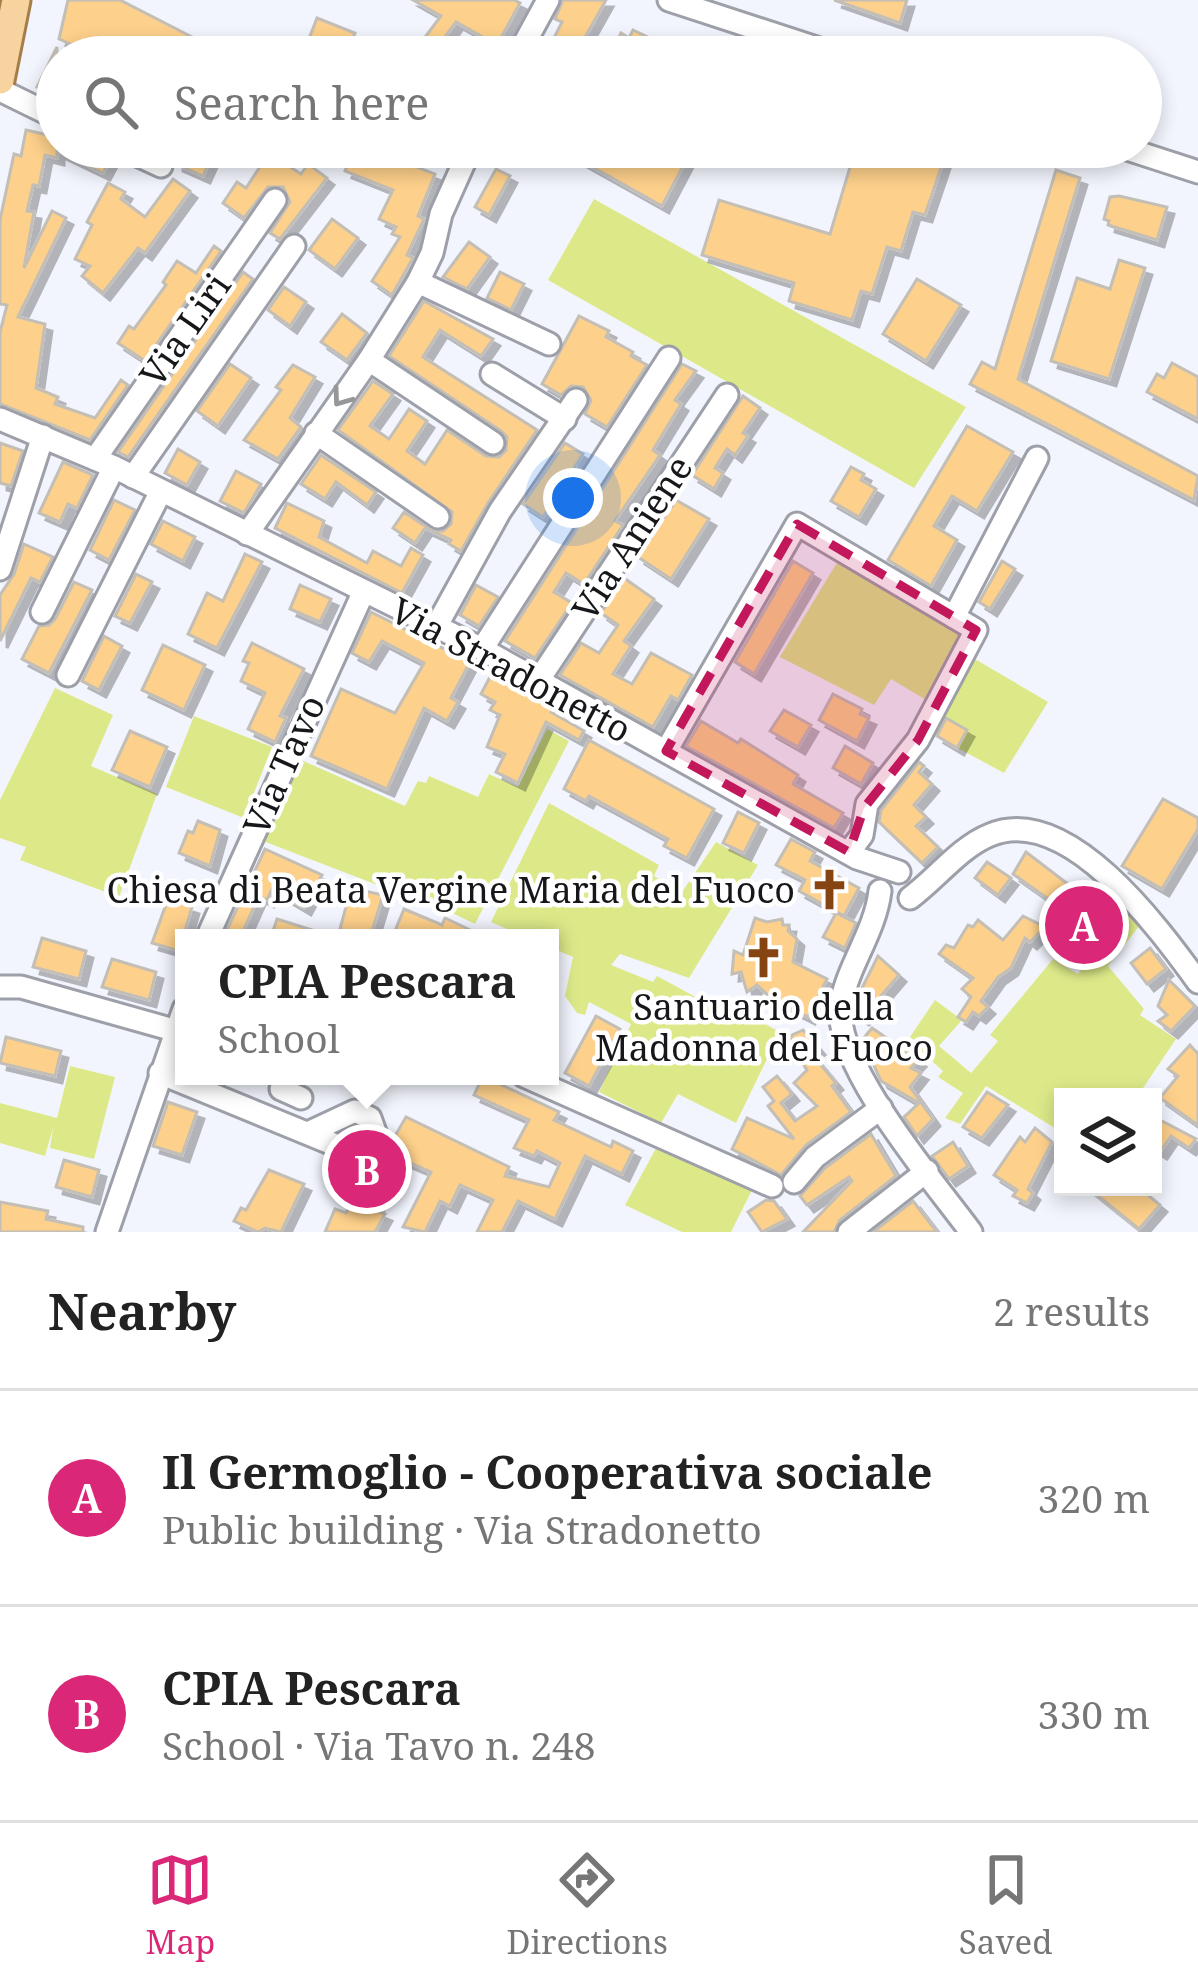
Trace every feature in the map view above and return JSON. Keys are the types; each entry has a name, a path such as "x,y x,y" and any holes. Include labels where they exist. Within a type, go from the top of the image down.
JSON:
{"main road":[{"path":"0,80 16,0"}],"street":[{"path":"529,36 548,0"},
{"path":"669,0 780,36"},
{"path":"0,90 36,108"},
{"path":"1162,160 1198,172"},
{"path":"247,534 418,282 461,168"},
{"name":"Via Liri","path":"114,468 275,200"},
{"path":"42,612 114,468 294,246"},
{"path":"418,282 549,344"},
{"path":"482,649 669,358"},
{"path":"369,360 493,442"},
{"path":"436,627 500,511 570,410 492,374"},
{"name":"Via Aniene","path":"538,681 727,395"},
{"name":"Via Stradonetto","path":"0,419 114,468 482,649 853,855 902,873"},
{"path":"316,433 438,517"},
{"path":"0,569 43,436"},
{"path":"954,617 1037,458"},
{"path":"68,675 160,491"},
{"path":"666,752 796,524 976,630 918,740 867,804 853,855"},
{"name":"Via Tavo","path":"211,929 363,592"},
{"path":"868,937 986,836 1026,831 1058,843 1106,873 1134,899 1198,982"},
{"name":"Via Stradonetto","path":"853,855 880,889"},
{"path":"950,863 886,875 868,937 845,989 840,1024 851,1060 970,1232"},
{"path":"902,873 912,885 905,901"},
{"path":"880,889 887,902 905,901"},
{"path":"0,987 21,987 175,1030"},
{"path":"107,1232 175,1036"},
{"path":"160,1073 175,1079"},
{"path":"191,1085 310,1132"},
{"path":"283,1085 281,1089 301,1098"},
{"path":"546,1085 783,1184 881,1108"},
{"path":"849,1232 927,1171"}],"highlighted area":[{"path":"797,524 976,630 918,740 864,808 849,852 666,751"}],"green space":[{"path":"594,199 966,407 914,488 548,280"},
{"path":"841,556 968,632 928,701 891,679 874,705 780,657"},
{"path":"975,659 1048,702 1004,773 930,733"},
{"path":"55,688 113,715 91,766 157,794 119,897 20,860 26,847 0,838 0,800"},
{"path":"194,716 272,747 244,818 166,787"},
{"path":"547,729 569,741 475,924 421,898 263,841 299,759 405,806 418,781 426,783 429,776 478,797 489,774 518,787"},
{"path":"549,803 659,865 654,876 682,892 716,842 758,865 689,978 620,954 611,965 653,982 657,976 712,1006 718,999 780,1032 736,1123 678,1094 661,1123 599,1092 631,1024 589,1002 585,1015 577,1013 565,996 573,957 559,951 559,929 507,929 491,922"},
{"path":"1122,902 1140,925 1108,966 1144,1009 1140,1015 1176,1039 1143,1088 1054,1088 1054,1128 986,1086 960,1124 945,1118 963,1093 938,1077 943,1071 908,1040 935,1000 962,1020 939,1046 971,1073 998,1041 990,1035 1053,959 1078,974 1085,964 1078,959"},
{"path":"70,1066 115,1077 94,1159 50,1148 53,1128 45,1156 0,1143 0,1103 57,1118"},
{"path":"660,1141 755,1184 731,1232 682,1232 625,1205"}],"building":[{"path":"68,0 120,0 190,36 60,36"},
{"path":"413,0 520,3 502,36 481,36 456,22 446,36 426,36 441,16"},
{"path":"563,0 606,0 586,36 555,36 562,22 555,19"},
{"path":"834,0 907,0 900,23"},
{"path":"317,18 355,33 354,36 310,36"},
{"path":"26,130 36,132 36,168 42,168 27,211 34,212 24,268 52,211 66,218 18,317 45,324 36,388 58,397 55,404 95,418 121,380 128,385 90,440 0,404 0,332 7,305 0,304 0,220 14,154 21,156"},
{"path":"259,168 292,168 301,174 313,168 327,178 280,239 270,233 290,202 283,187 268,187 244,218 223,203 237,182 246,188"},
{"path":"419,168 435,174 418,216 424,219 407,255 413,258 392,295 372,281 400,237 392,234 396,227 379,219 393,190 345,171"},
{"path":"594,168 682,168 662,206"},
{"path":"850,168 941,168 925,215 913,212 901,251 887,247 872,294 861,291 852,320 789,301 794,283 702,255 719,200 830,234"},
{"path":"496,169 510,176 489,215 475,207"},
{"path":"1056,170 1080,178 1018,379 1198,476 1194,500 970,384 982,362 995,369"},
{"path":"173,179 190,191 145,253 138,248 103,293 82,276 90,266 75,259 92,225 87,222 108,183 125,192 121,199 145,217"},
{"path":"1110,197 1167,207 1157,240 1108,225 1104,219"},
{"path":"332,219 358,238 335,269 309,250"},
{"path":"469,242 490,257 467,289 443,277"},
{"path":"214,246 221,251 145,361 118,343 166,285 163,282 177,261 196,273"},
{"path":"1119,260 1145,268 1109,379 1051,361 1077,278 1110,289"},
{"path":"243,272 253,279 128,457 118,452"},
{"path":"500,272 524,284 511,310 487,298"},
{"path":"917,279 961,305 926,361 883,334"},
{"path":"284,287 306,302 290,326 268,310"},
{"path":"424,301 493,339 481,356 440,330 423,357 537,430 461,551 449,544 451,540 425,528 415,543 393,528 404,512 431,530 443,531 451,524 452,512 338,430 373,381 393,394 370,426 389,439 409,409 427,421 407,451 425,464 447,430 486,456 499,457 506,450 507,437 501,431 389,356"},
{"path":"342,314 367,333 347,360 321,342"},
{"path":"579,316 609,331 606,337 647,365 607,427 585,414 591,400 583,387 571,386 561,395 542,384"},
{"path":"1172,363 1198,377 1198,419 1147,392 1157,374 1164,378"},
{"path":"230,364 251,378 218,426 197,411"},
{"path":"682,364 696,371 675,400 681,404 653,450 660,455 615,521 623,525 584,584 566,573 554,592 572,603 535,658 505,641"},
{"path":"293,365 315,377 290,418 301,427 278,459 244,440 281,390 276,387"},
{"path":"743,396 760,408 735,455 727,449 715,468 723,473 714,489 692,475"},
{"path":"967,426 1013,452 977,511 952,496 934,526 957,540 931,586 888,560"},
{"path":"0,443 23,451 11,486 0,483"},
{"path":"565,443 583,454 543,517 523,504"},
{"path":"178,449 200,462 187,485 165,473"},
{"path":"321,455 376,492 367,505 336,482 325,499 301,484"},
{"path":"63,462 93,475 77,508 68,504 60,522 39,513"},
{"path":"851,467 876,489 859,517 831,501"},
{"path":"236,471 261,484 244,513 220,501"},
{"path":"114,500 135,510 109,560 90,550"},
{"path":"676,500 709,519 671,579 638,557"},
{"path":"287,503 324,521 319,537 367,563 373,551 401,566 411,548 423,555 402,593 275,528"},
{"path":"163,521 195,537 183,561 151,544"},
{"path":"24,544 53,557 40,582 31,578 0,641 0,595 14,574"},
{"path":"245,554 262,562 217,648 188,634 207,593 223,601"},
{"path":"793,561 813,573 754,674 735,662"},
{"path":"1002,561 1015,569 990,609 979,602"},
{"path":"136,574 152,582 130,623 115,616"},
{"path":"624,578 654,599 624,641 631,646 613,674 632,684 651,653 692,675 678,700 671,696 653,727 560,675 581,643 599,653 618,625 601,613"},
{"path":"74,582 92,590 49,673 22,659 39,626 55,619"},
{"path":"300,585 331,599 320,622 290,609"},
{"path":"476,585 498,597 479,626 460,615"},
{"path":"371,612 470,662 451,698 458,702 447,721 424,708 387,789 311,756 341,689 395,713 424,663 382,641 369,662 352,653"},
{"path":"104,636 122,646 99,690 82,681"},
{"path":"252,643 304,669 280,716 286,718 275,742 248,729 265,693 241,681 249,663 243,661"},
{"path":"163,645 205,665 184,710 142,690"},
{"path":"492,673 554,706 551,712 584,731 579,740 546,722 518,783 496,772 505,754 487,747 500,715 490,710 495,702 481,694"},
{"path":"833,694 862,709 860,714 869,718 857,741 819,720"},
{"path":"784,710 811,725 798,747 770,731"},
{"path":"946,718 967,730 957,748 937,736"},
{"path":"701,721 738,743 741,739 798,775 793,784 843,813 834,828 686,746"},
{"path":"130,731 167,747 150,787 112,770"},
{"path":"589,740 714,809 687,858 664,846 668,839 589,796 586,801 564,789"},
{"path":"845,746 873,763 861,784 833,768"},
{"path":"919,762 924,766 919,772 932,784 914,805 926,817 916,826 938,847 922,863 879,822 881,810"},
{"path":"1163,799 1198,818 1198,829 1162,889 1122,866"},
{"path":"738,812 759,823 744,853 723,843"},
{"path":"198,821 220,830 210,866 179,853"},
{"name":"Chiesa di Beata Vergine Maria del Fuoco","path":"791,839 815,852 810,861 859,888 844,916 799,891 805,880 776,865"},
{"path":"265,849 322,875 304,908 272,889 267,900 259,896 244,929 227,929"},
{"path":"1026,852 1068,884 1054,903 1013,874"},
{"path":"987,862 1011,878 998,895 975,878"},
{"path":"351,888 383,895 373,929 340,929"},
{"path":"168,899 192,907 186,929 175,929 175,950 152,943"},
{"path":"404,909 442,925 445,918 468,929 396,929"},
{"path":"836,913 856,923 845,948 823,937"},
{"path":"1023,916 1045,927 1030,942 1025,938 1011,968 981,1001 988,1007 979,1016 973,1012 966,1022 958,1017 971,997 962,989 973,978 939,954 946,945 954,948 968,925 973,927 978,920 1003,940"},
{"name":"Santuario della Madonna del Fuoco","path":"755,918 782,919 797,939 793,962 827,979 808,1017 772,999 757,985 747,992 741,972 732,974 734,951 743,955"},
{"path":"277,919 309,929 274,929"},
{"path":"42,938 86,951 79,979 33,967"},
{"path":"1150,948 1166,969 1147,984 1131,963"},
{"path":"878,956 899,975 862,1018 857,1014 859,994"},
{"path":"112,959 156,972 149,1000 102,987"},
{"path":"1169,980 1195,1006 1171,1031 1158,1021 1167,1015 1158,1006"},
{"path":"596,1016 620,1029 589,1086 565,1073"},
{"path":"872,1028 919,1060 911,1068 921,1073 910,1087 933,1119 917,1136 904,1117 919,1103 881,1081 862,1040"},
{"path":"803,1030 818,1048 811,1053 836,1083 832,1086 851,1112 806,1145 781,1175 732,1149 747,1118 794,1139 768,1106 774,1101 763,1087 777,1076 792,1094 781,1103 795,1121 817,1106 794,1083 807,1070 789,1043 792,1035"},
{"path":"6,1037 61,1051 55,1076 0,1063"},
{"path":"1190,1045 1198,1054 1198,1125 1162,1099 1178,1076 1168,1069"},
{"path":"479,1085 502,1085 559,1112 554,1120 611,1147 613,1141 633,1151 622,1174 585,1156 555,1219 518,1201 502,1232 477,1232 493,1200 460,1185 450,1206 440,1201 425,1232 403,1227 431,1172 384,1155 406,1117 509,1167 505,1176 549,1187 560,1163 537,1151 534,1156 514,1148 529,1120 474,1095"},
{"path":"987,1092 1008,1105 982,1138 963,1127"},
{"path":"168,1102 197,1112 182,1155 153,1146"},
{"path":"1162,1121 1196,1139 1189,1148 1171,1136 1162,1149"},
{"path":"1035,1128 1052,1142 1028,1189 1033,1193 1027,1203 1013,1196 1017,1190 994,1175 1020,1137 1025,1142"},
{"path":"871,1134 896,1176 840,1220 834,1232 803,1232 852,1181 849,1177 807,1205 800,1196 825,1168"},
{"path":"953,1142 968,1166 949,1179 932,1156"},
{"path":"64,1160 99,1170 92,1197 56,1187"},
{"path":"269,1170 304,1184 281,1232 265,1228 258,1232 234,1221 241,1208 246,1210"},
{"path":"366,1191 380,1196 374,1210 385,1214 375,1232 325,1232 335,1209 346,1213 350,1206 358,1209"},
{"path":"1098,1196 1149,1196 1160,1205 1139,1229"},
{"path":"766,1200 774,1201 787,1219 762,1232 748,1212"},
{"path":"913,1201 937,1232 873,1232"},
{"path":"0,1202 48,1211 46,1219 83,1227 83,1232 0,1232"}],"place":[{"name":"Chiesa di Beata Vergine Maria del Fuoco","path":"829,890"},
{"name":"Il Germoglio - Cooperativa sociale","path":"1084,925"},
{"name":"Santuario della Madonna del Fuoco","path":"764,957"},
{"name":"CPIA Pescara","path":"367,1169"}]}
